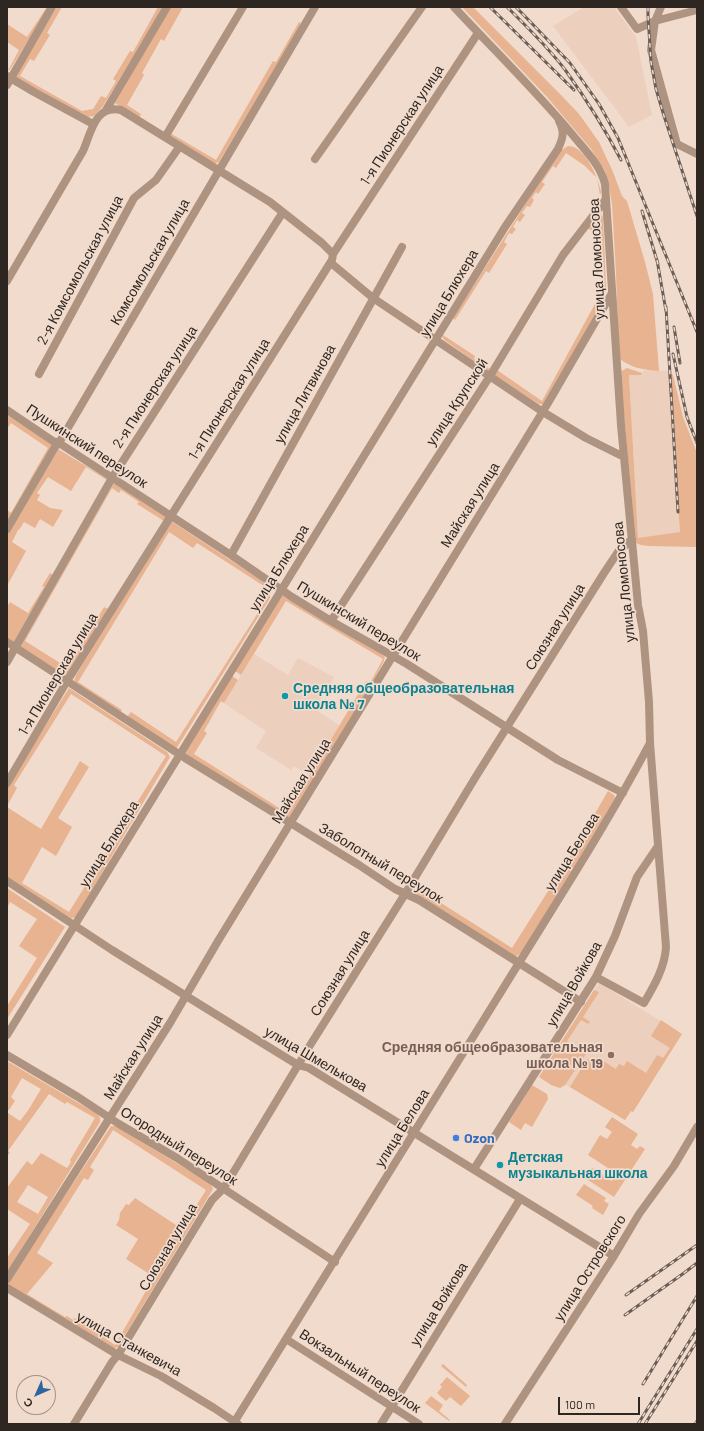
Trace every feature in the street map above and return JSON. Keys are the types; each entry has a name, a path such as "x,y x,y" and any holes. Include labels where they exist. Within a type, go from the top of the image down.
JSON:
{"street":[{"path":"52,7 8,79 93,124"},
{"path":"7,282 83,151 93,124 106,110 167,7"},
{"path":"164,137 243,7"},
{"name":"Комсомольская улица","path":"7,530 314,7"},
{"path":"315,159 422,7"},
{"name":"улица Ломоносова","path":"454,7 556,115 601,171 605,184 624,457 638,605 643,631 649,702 650,743 666,958 644,1003 596,977"},
{"path":"621,7 637,29 655,21 697,10"},
{"path":"661,7 655,21 652,50 678,144 697,154"},
{"name":"1-я Пионерская улица","path":"7,783 67,681 331,263 333,254 478,33"},
{"path":"106,110 112,108 120,110 180,146 283,212 322,243 333,254"},
{"path":"556,115 562,126 563,138 572,139 582,147"},
{"name":"улица Блюхера","path":"7,1035 505,227 558,149 563,138"},
{"name":"2-я Комсомольская улица","path":"39,374 134,198 156,180 180,146"},
{"name":"улица Крупской","path":"331,622 490,376 563,255 606,199"},
{"name":"2-я Пионерская улица","path":"7,662 112,478 283,212"},
{"name":"улица Литвинова","path":"232,555 402,247"},
{"path":"331,263 373,298 543,412 586,438 624,457"},
{"name":"Майская улица","path":"7,1279 186,996 543,412 612,293"},
{"name":"Пушкинский переулок","path":"7,410 232,555 331,622 407,664 558,760 623,793"},
{"name":"Союзная улица","path":"74,1424 112,1362 118,1355 212,1200 224,1188 298,1065 609,565 618,552 632,539"},
{"name":"Заболотный переулок","path":"7,642 179,754 395,889 418,900 581,1002"},
{"name":"улица Белова","path":"236,1423 286,1339 519,964 623,793 650,743"},
{"name":"улица Войкова","path":"474,1170 596,977 616,936 637,877 658,846"},
{"name":"улица Шмелькова","path":"7,881 186,996 298,1065 309,1068 614,1256"},
{"name":"Огородный переулок","path":"7,1055 177,1158 335,1262"},
{"name":"улица Островского","path":"505,1424 614,1256 639,1214 674,1166 697,1127"},
{"name":"улица Войкова","path":"381,1424 520,1199"},
{"name":"улица Станкевича","path":"7,1288 118,1355 161,1376 236,1423"},
{"name":"Вокзальный переулок","path":"286,1339 419,1424"}],"shaded area":[{"path":"47,7 49,7 11,68 9,70 7,70 7,68 9,69 19,50 7,42 7,24 27,37"},
{"path":"57,7 62,7 47,33 50,35 34,61 30,59 20,76 82,111 93,109 101,96 106,98 116,81 113,79 130,51 133,52 158,7 164,7 103,106 94,116 87,117 16,78 16,74"},
{"path":"170,7 183,7 164,41 161,39 142,73 144,75 127,105 141,114 139,118 115,103"},
{"path":"462,7 473,7 579,114 599,142 622,196 627,201 645,262 653,294 659,371 633,366 619,358 612,204 605,171 591,149 547,97"},
{"path":"584,7 614,7 636,37 652,115 629,127 553,26"},
{"path":"299,22 301,24 219,162 214,164 168,137 170,133 216,160 273,61 276,62"},
{"path":"568,146 574,147 580,151 590,163 597,178 585,166 566,153 556,168 553,166 542,182 545,184 538,194 536,192 532,198 534,200 530,207 527,206 522,213 525,215 520,222 517,220 513,227 516,229 512,234 509,233 504,242 507,244 489,273 486,271 455,320 453,318 534,191 560,151"},
{"path":"597,179 601,192 600,195"},
{"path":"600,213 603,217 606,289 599,308 545,401 543,404 539,404 494,375 497,370 542,401 602,291 604,275 600,232 588,229 579,239"},
{"path":"443,335 475,356 474,359 490,369 489,371 444,340"},
{"path":"627,368 642,373 641,375 629,375 638,538 680,532 668,371 673,375 683,417 697,453 697,547 648,546 636,543 620,372"},
{"path":"644,370 668,371 680,532 638,539 629,374 641,375"},
{"path":"7,415 54,445 7,524 7,510 11,513 48,448 11,423 7,429"},
{"path":"58,449 109,480 14,643 7,638 7,607 10,602 28,613 44,587 42,586 50,573 53,575 107,480 86,467 71,491 48,477 37,493 40,495 37,500 50,508 63,510 53,527 40,519 35,528 24,522 18,530 12,542 26,551 7,586 7,533"},
{"path":"114,483 166,517 164,521 137,504 139,502 121,490 119,493 112,488 25,641 68,668 104,607 108,609 66,677 18,646"},
{"path":"171,521 261,580 268,588 270,593 270,598 176,749 127,717 131,712 176,742 268,597 263,594 267,588 197,543 193,548 169,532 78,682 122,710 120,713 74,681 76,675"},
{"path":"281,596 284,596 385,657 370,686 289,819 184,753 232,676 238,680 224,703 221,701 204,731 207,733 194,754 287,813 366,681 370,683 383,659 286,601 241,675 235,671"},
{"path":"254,654 288,675 298,658 334,677 315,709 340,726 310,776 294,766 291,770 256,748 266,731 224,703"},
{"path":"69,688 167,752 170,757 76,917 73,918 7,878 7,807 41,829 80,761 89,767 58,818 72,827 56,856 42,847 22,883 69,912 166,756 71,694 14,785 17,788 7,806 7,787"},
{"path":"608,791 614,795 615,798 605,817 521,953 515,957 416,894 419,889 512,948 571,855"},
{"path":"7,888 65,927 7,1019 7,1006 37,958 19,946 37,919 10,902 7,908"},
{"name":"Средняя общеобразовательная школа № 19","path":"599,983 682,1034 633,1112 631,1111 625,1120 566,1085 560,1088 556,1087 539,1077"},
{"path":"594,990 599,992 583,1017 590,1022 588,1024 581,1020 567,1041 586,1054 565,1085 560,1088 551,1085 539,1077"},
{"path":"661,1020 682,1034 633,1112 631,1111 625,1120 570,1087 587,1059 593,1062 597,1057 616,1069 619,1064 624,1066 627,1061 646,1073 657,1055 663,1058 670,1048 651,1036"},
{"path":"7,1061 94,1112 99,1116 100,1122 7,1272 7,1258 30,1224 7,1209 7,1188 27,1161 32,1165 41,1153 67,1168 71,1162 70,1160 95,1118 67,1102 65,1104 49,1094 8,1151 10,1152 7,1157 7,1114 8,1113 20,1121 41,1089 22,1078 11,1097 15,1101 9,1110 7,1109","holes":["28,1185 48,1197 38,1214 17,1202"]},
{"path":"532,1085 547,1094 548,1099 532,1127 525,1123 521,1130 509,1122"},
{"path":"612,1117 638,1134 631,1145 637,1149 640,1146 645,1149 614,1197 585,1178 592,1168 612,1181 617,1174 588,1155 600,1135 607,1139 612,1132 605,1127"},
{"path":"111,1126 115,1126 205,1180 213,1189 118,1347 113,1349 8,1285 8,1282","holes":["113,1130 206,1190 182,1229 135,1198 129,1205 126,1204 120,1213 119,1220 116,1225 138,1239 126,1259 154,1277 115,1345 75,1318 73,1320 67,1316 65,1317 27,1294 53,1263 37,1253 84,1178 88,1180 94,1170 90,1167"]},
{"path":"584,1184 606,1198 604,1201 609,1204 603,1215 592,1208 593,1206 576,1195"},
{"path":"443,1364 467,1385 466,1387 441,1366"},
{"path":"447,1377 470,1396 461,1406 450,1397 446,1401 437,1393 442,1387 440,1385"},
{"path":"431,1396 443,1405 439,1411 450,1420 449,1421 425,1403"}],"railway":[{"path":"490,7 574,90"},
{"path":"507,7 545,46 566,71 595,114 621,160"},
{"path":"516,7 570,63 599,104 618,138 697,332"},
{"path":"648,7 651,62 656,89 697,216"},
{"path":"642,211 658,264"},
{"path":"657,260 666,311"},
{"path":"666,307 678,512"},
{"path":"674,327 680,363"},
{"path":"673,354 687,417 697,443"},
{"path":"626,1295 697,1245"},
{"path":"625,1315 697,1263"},
{"path":"643,1384 697,1296"},
{"path":"638,1424 697,1329"},
{"path":"645,1424 697,1341"}],"place":[{"name":"Средняя общеобразовательная школа № 7","path":"285,696"},
{"name":"Средняя общеобразовательная школа № 19","path":"611,1055"},
{"name":"Ozon","path":"456,1138"},
{"name":"Детская музыкальная школа","path":"500,1165"}]}
